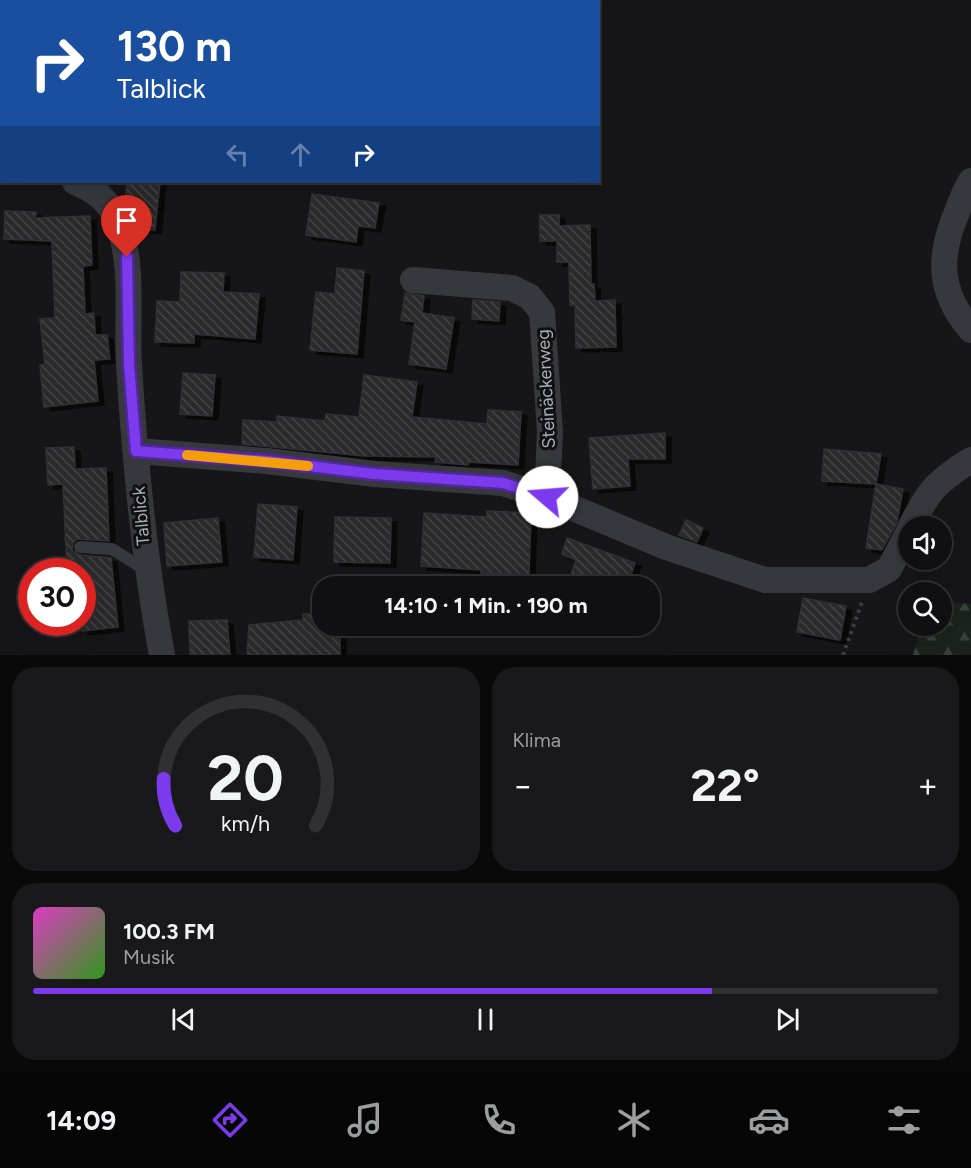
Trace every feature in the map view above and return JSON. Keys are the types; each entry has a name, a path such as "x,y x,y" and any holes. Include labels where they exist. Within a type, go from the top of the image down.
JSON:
{"street":[{"path":"971,182 963,220 946,239 943,273 950,297 961,318 971,330"},
{"name":"Talblick","path":"77,183 94,190 117,219 127,257 129,364 136,451 148,572 162,655"},
{"name":"Steinäckerweg","path":"413,280 512,288 530,297 542,312 550,432 547,497"},
{"path":"136,451 267,461 375,474 503,483 547,497 666,547 765,580 869,580 889,569 898,552"},
{"path":"916,516 925,497 941,480 971,460"}],"lane":[{"path":"80,547 112,549 148,572"}],"path":[{"path":"843,655 869,580"}],"green space":[{"path":"952,603 971,604 971,655 913,655 919,636 952,636"}],"building":[{"path":"127,183 160,183 155,230 135,228 125,203"},
{"path":"312,194 379,203 375,228 358,226 356,242 306,235"},
{"path":"5,211 36,212 35,218 90,216 92,265 83,266 85,314 94,313 95,335 107,335 110,359 94,360 98,401 44,407 40,365 45,365 40,319 55,318 52,241 4,239"},
{"path":"540,215 559,215 559,226 590,225 591,284 594,284 595,301 615,300 616,347 576,348 575,305 570,305 569,262 557,262 557,241 540,241"},
{"path":"337,268 364,271 357,354 310,350 316,292 335,294"},
{"path":"181,272 224,273 223,292 259,294 255,339 194,334 194,343 155,342 157,301 180,302"},
{"path":"405,293 424,296 422,313 454,318 446,369 409,364 415,322 401,320"},
{"path":"473,300 500,302 499,321 472,319"},
{"path":"183,373 215,375 212,416 180,414"},
{"path":"364,375 417,382 412,417 487,424 488,410 521,412 518,465 469,462 468,465 435,462 436,457 365,456 242,444 243,420 277,422 277,416 325,421 326,414 359,417"},
{"path":"665,433 665,459 628,459 630,486 593,489 589,438"},
{"path":"74,447 75,469 106,468 109,541 77,539 73,543 72,550 79,555 111,558 118,627 96,629 96,558 66,558 63,484 48,485 46,448"},
{"path":"824,449 881,454 876,484 822,481"},
{"path":"876,484 903,489 897,523 882,550 866,548"},
{"path":"258,504 297,507 293,560 254,557"},
{"path":"487,511 531,513 529,575 481,573 481,570 421,566 424,513 487,517"},
{"path":"335,517 391,518 390,563 334,562"},
{"path":"218,518 222,562 167,566 164,523"},
{"path":"686,520 703,528 697,542 679,535"},
{"path":"567,538 635,563 630,576 570,576 576,560 562,554"},
{"path":"803,598 846,606 840,640 797,632"},
{"path":"303,614 312,614 312,636 340,636 340,655 247,655 249,625 303,620"},
{"path":"227,620 230,655 190,655 189,621"}],"slow traffic":[{"path":"187,455 308,466"}],"route":[{"path":"127,257 129,364 136,451 267,461 375,474 503,483 547,497"}]}
